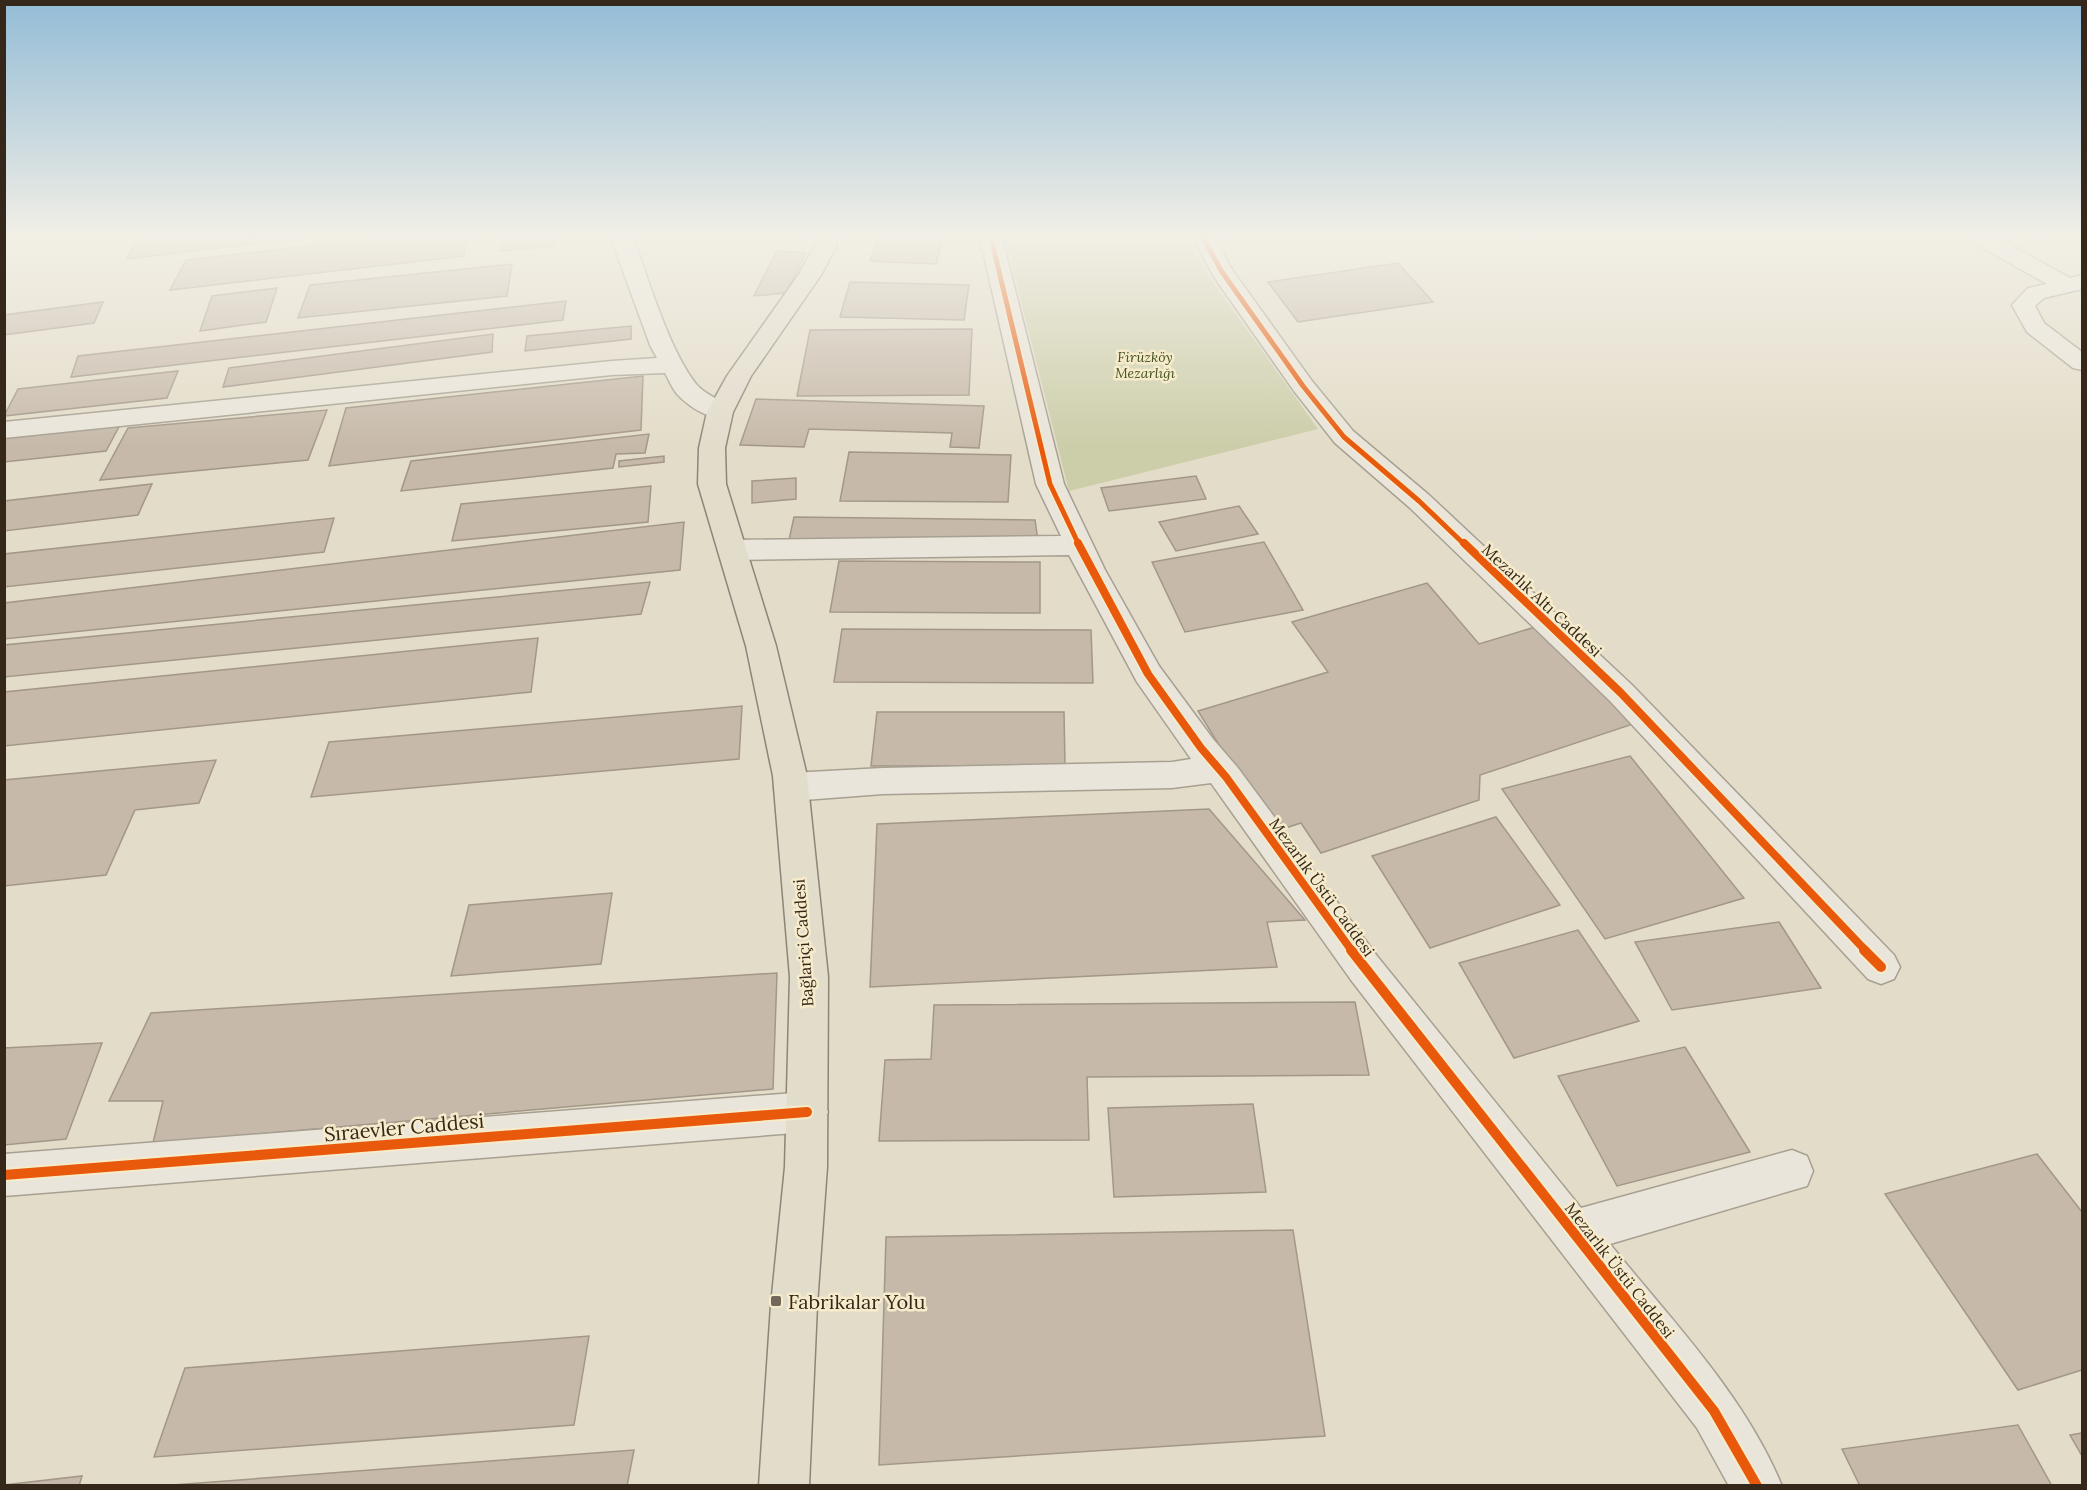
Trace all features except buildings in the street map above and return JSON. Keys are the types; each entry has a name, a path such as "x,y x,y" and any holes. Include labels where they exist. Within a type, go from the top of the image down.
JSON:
{"main road":[{"name":"Bağlariçi Caddesi","path":"784,1485 794,1305 806,1167 808,977 791,787 761,646 712,484 712,448 720,412 739,376 787,308"}],"street":[{"path":"648,308 662,345 687,390 720,412"},
{"name":"Mezarlık Üstü Caddesi","path":"1008,308 1050,484 1079,545 1148,674 1364,968 1714,1411 1757,1485"},
{"name":"Mezarlık Altı Caddesi","path":"1247,308 1303,386 1344,437 1419,501 1621,693 1881,967"},
{"path":"2024,308 2035,327 2082,363"},
{"path":"4,430 612,368 673,365"},
{"path":"732,550 1079,545"},
{"path":"791,787 883,781 1172,775 1219,769"},
{"name":"Sıraevler Caddesi","path":"4,1175 807,1112"},
{"path":"1574,1232 1792,1171"}],"green space":[{"name":"Firüzköy Mezarlığı","path":"1023,308 1231,308 1318,429 1069,491"}],"cycle path":[{"path":"1008,308 1050,484 1091,570 1148,674 1201,748 1226,777 1364,968 1714,1411 1757,1486"},
{"path":"1247,308 1303,386 1344,437 1419,501 1621,693 1881,967"},
{"path":"4,1175 807,1112"}],"place":[{"name":"Fabrikalar Yolu","path":"776,1301"}]}
